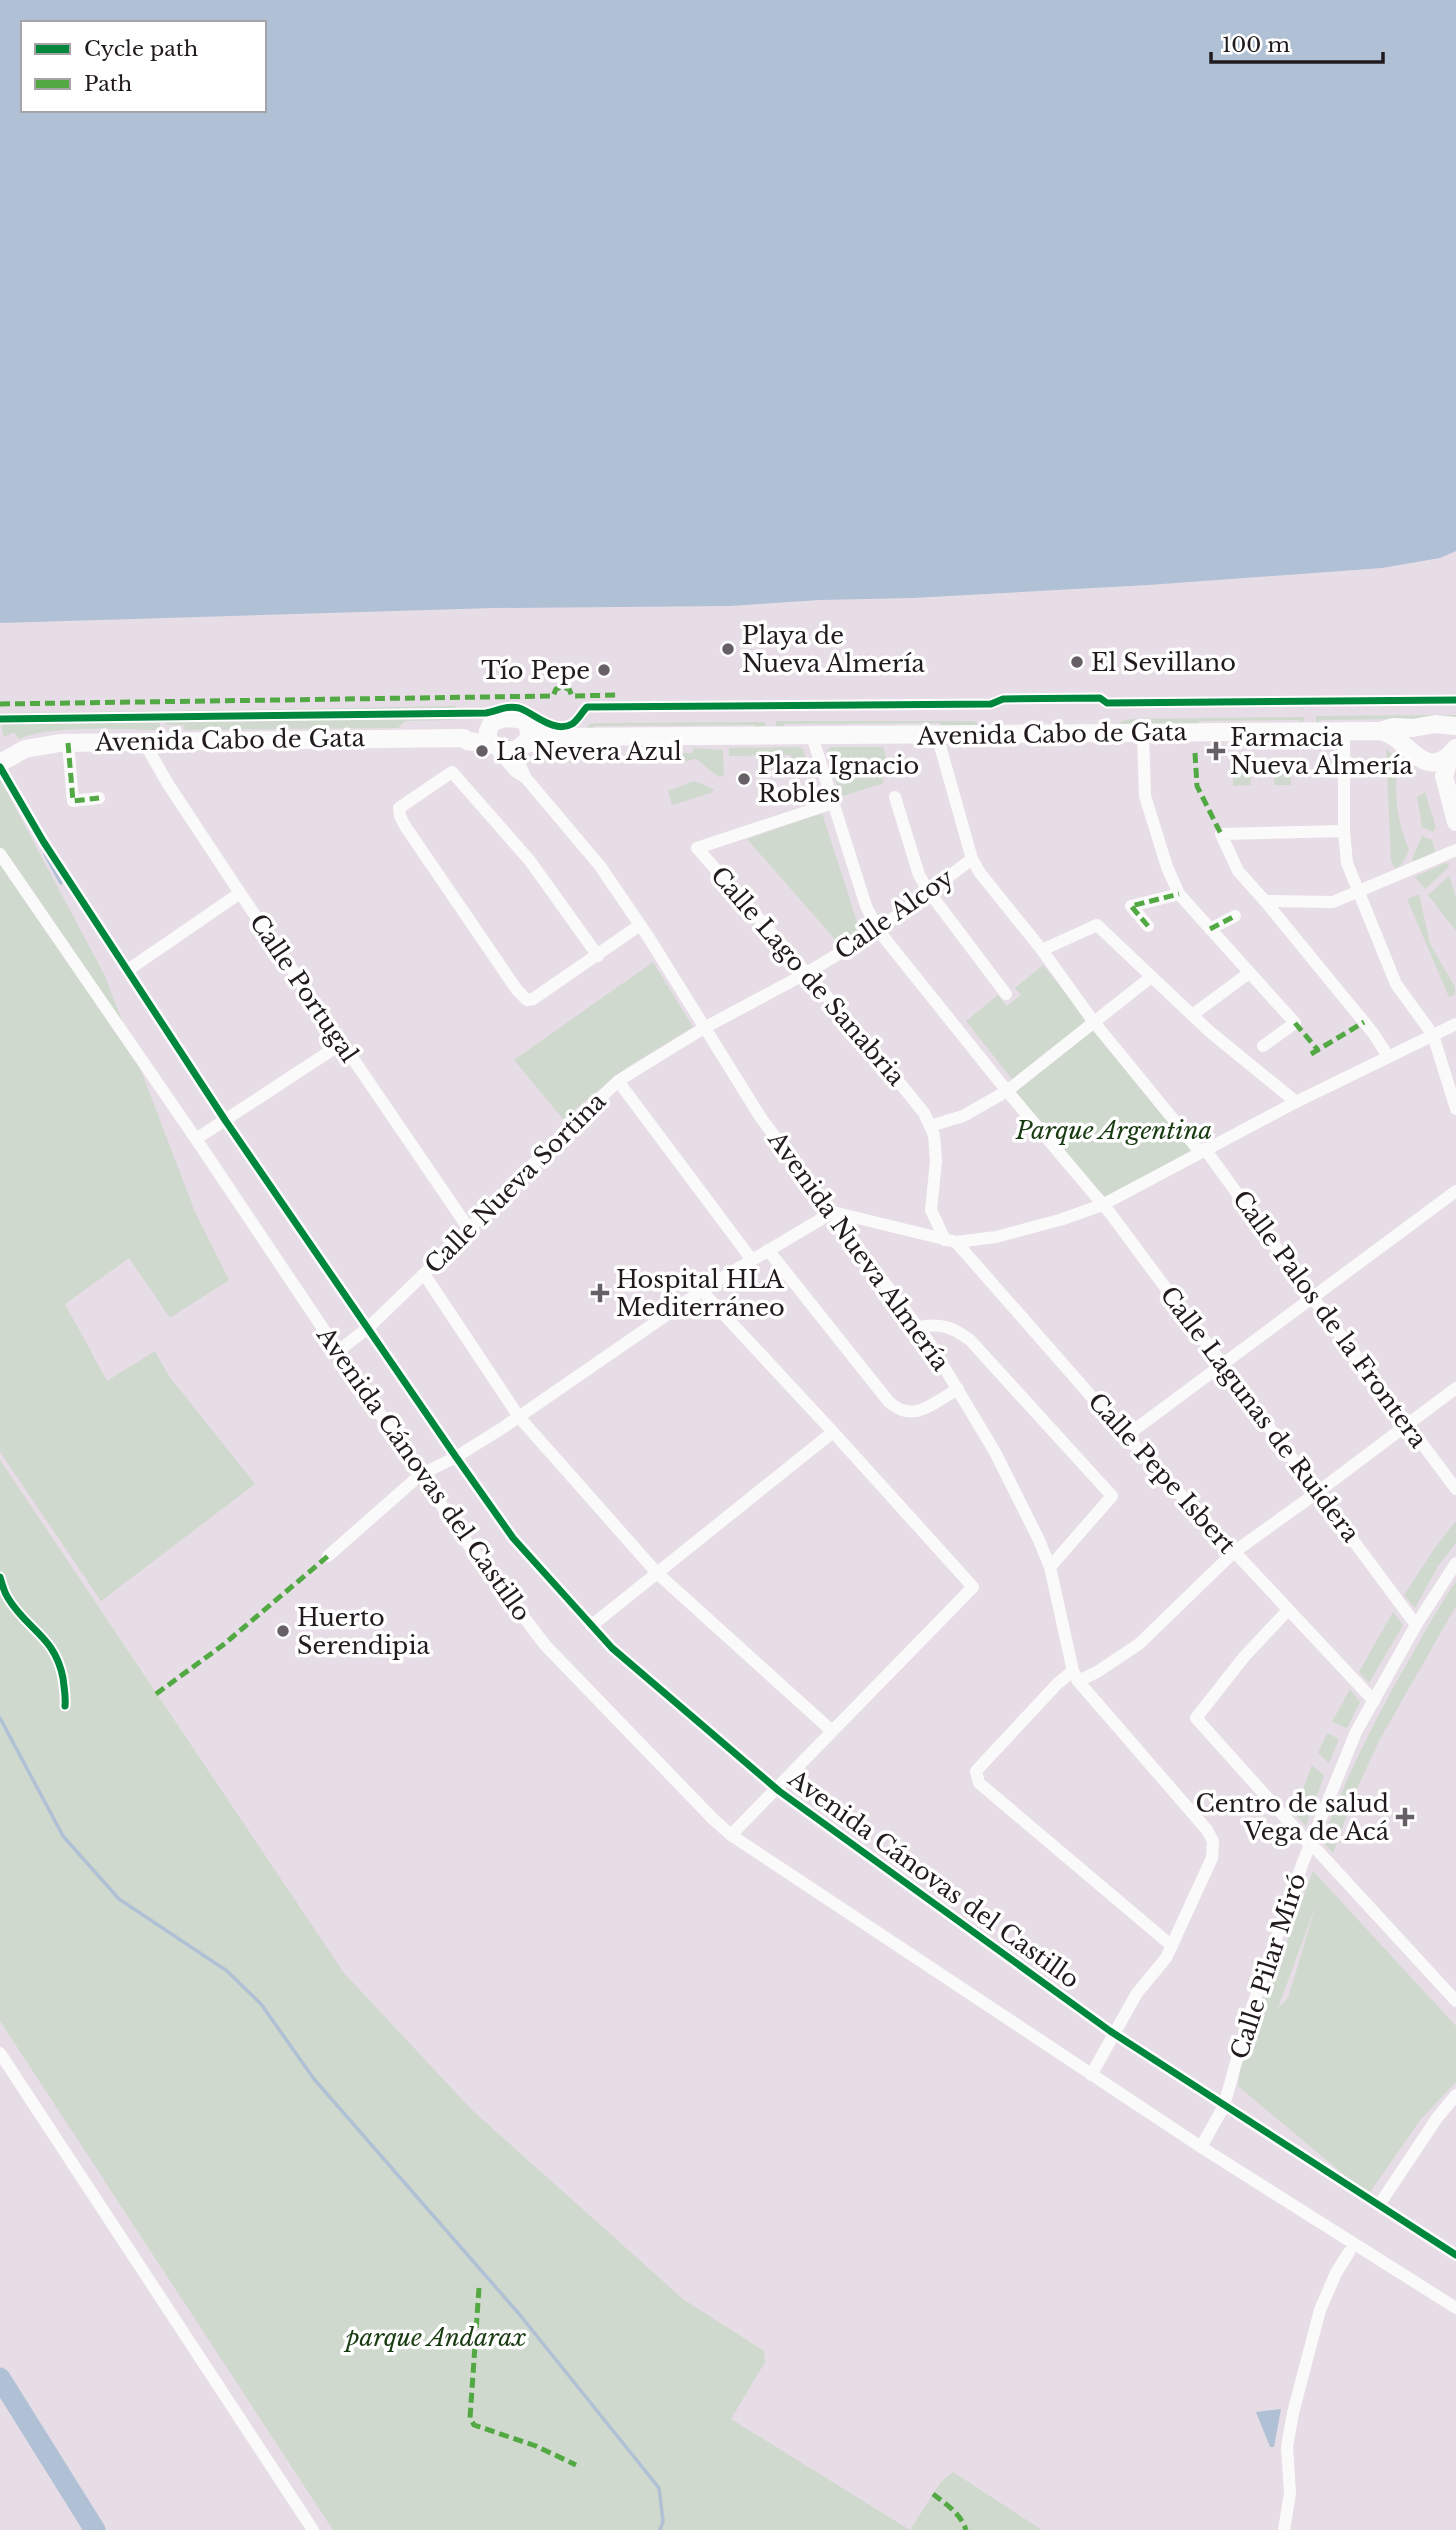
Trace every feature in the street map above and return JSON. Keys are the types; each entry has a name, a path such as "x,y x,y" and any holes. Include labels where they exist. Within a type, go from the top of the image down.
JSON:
{"main road":[{"path":"508,717 527,723 530,736 522,746 509,751 492,739 496,720 508,717"},
{"name":"Avenida Cabo de Gata","path":"527,723 548,731 555,737"},
{"name":"Avenida Cabo de Gata","path":"522,746 555,737 1380,731 1398,727 1413,729 1435,724 1453,728"},
{"path":"1405,747 1406,735 1413,729"},
{"path":"1380,731 1394,735 1413,755 1423,759 1438,761 1454,750"},
{"name":"Avenida Cabo de Gata","path":"0,765 31,748 68,743 464,738 467,735 492,739"},
{"path":"1454,750 1445,767 1445,783 1456,822"},
{"path":"1423,759 1445,783"}],"street":[{"path":"1344,731 1344,831 1347,863 1396,984 1433,1035 1456,1109"},
{"path":"1143,733 1145,796 1167,867 1179,894 1295,1023 1263,1046"},
{"name":"Calle Palos de la Frontera","path":"937,735 972,859 1093,1021 1202,1151 1456,1489"},
{"name":"Calle Lagunas de Ruidera","path":"811,736 866,906 878,930 1007,1091 1111,1213 1416,1625"},
{"name":"Avenida Nueva Almería","path":"492,739 515,771 525,777 600,866 761,1118 919,1327 958,1389 1023,1504 1050,1567 1076,1676 1207,1830 1213,1841 1212,1858 1166,1958 1137,1993 1091,2075"},
{"name":"Calle Portugal","path":"145,742 168,784 240,893 469,1229"},
{"path":"68,743 73,801 99,798"},
{"name":"Avenida Nueva Almería","path":"522,746 519,761 525,777"},
{"name":"Avenida Cánovas del Castillo","path":"0,765 43,841 225,1119 456,1457 513,1538 612,1648 776,1789 1114,2034 1456,2255"},
{"path":"598,956 548,883 452,772 399,808 405,826 517,990 527,1000 533,999 598,956 640,925"},
{"path":"895,797 919,875 1006,994"},
{"name":"Calle Lago de Sanabria","path":"833,803 697,848 924,1113 934,1135 936,1161 931,1210 951,1241"},
{"path":"1344,831 1221,834 1238,871 1373,1032 1388,1056"},
{"path":"1265,901 1333,902 1456,850"},
{"name":"Avenida Cánovas del Castillo","path":"0,854 196,1139 462,1536 545,1645 731,1835 1201,2147 1456,2308"},
{"name":"Calle Alcoy","path":"704,1028 805,974 878,930 972,859"},
{"path":"128,970 240,893"},
{"path":"1148,926 1131,906 1179,894"},
{"path":"1210,929 1235,916"},
{"path":"1042,950 1097,925 1192,1015 1296,1102"},
{"path":"1192,1015 1249,973"},
{"path":"930,1126 963,1116 1007,1091 1151,977"},
{"path":"328,1556 420,1475 456,1457 519,1417 702,1291 833,1212 951,1241 996,1237 1036,1226 1102,1205 1296,1102 1456,1024"},
{"name":"Calle Nueva Sortina","path":"337,1352 369,1327 424,1274 618,1081 704,1028"},
{"path":"196,1139 341,1044"},
{"path":"618,1081 752,1260"},
{"path":"1126,1436 1456,1191"},
{"name":"Calle Pepe Isbert","path":"951,1241 1126,1436 1374,1701"},
{"path":"768,1250 889,1402 898,1409 908,1413 921,1411 958,1389"},
{"path":"424,1274 519,1417 657,1573 832,1731"},
{"path":"702,1291 972,1587 731,1835"},
{"path":"919,1327 941,1325 952,1328 970,1340 1112,1496 1050,1567"},
{"path":"1172,1946 979,1783 976,1771 1058,1683 1108,1665 1139,1644 1234,1552 1456,1388"},
{"path":"591,1626 833,1432"},
{"name":"Calle Pilar Miró","path":"1201,2147 1224,2106 1248,2019 1309,1844 1356,1732 1416,1625 1456,1563"},
{"path":"1288,1610 1244,1657 1196,1718 1456,2001"},
{"path":"0,2053 313,2530"},
{"path":"1379,2205 1437,2118 1456,2095"},
{"path":"1284,2530 1290,2493 1287,2447 1293,2413 1320,2310 1336,2273 1349,2252"}],"green space":[{"path":"456,706 455,710 165,714 165,711"},
{"path":"161,711 161,714 0,716 0,713"},
{"path":"1456,715 1456,718 1322,720 1316,723 1316,716"},
{"path":"455,716 455,720 405,721 398,728 185,730 184,725 166,725 165,719"},
{"path":"1304,717 1303,723 1298,720 1200,721 1196,725 1117,726 1122,721 1133,719"},
{"path":"160,719 160,730 51,731 19,739 14,732 4,737 0,722"},
{"path":"776,721 974,721 980,726 943,727 940,723 785,724 776,728"},
{"path":"765,722 765,729 757,729 754,725 595,726 586,729 590,724 597,723"},
{"path":"831,747 883,747 890,769 881,773 884,783 840,797 827,750"},
{"path":"694,748 723,750 724,775 719,777 696,759 683,762 679,753 692,753"},
{"path":"729,748 803,749 807,762 793,766 790,755 729,756"},
{"path":"1386,748 1398,761 1397,806 1409,850 1401,865 1395,869 1391,860"},
{"path":"1274,760 1291,760 1291,785 1274,785"},
{"path":"1233,761 1251,761 1251,785 1233,786"},
{"path":"0,779 105,976 195,1212 229,1280 170,1318 129,1258 65,1304 107,1381 155,1351 169,1376 255,1484 101,1601 0,1452"},
{"path":"694,781 714,789 711,793 672,805 668,791"},
{"path":"1425,792 1436,827 1433,832 1422,827 1417,797"},
{"path":"822,813 860,931 839,944 747,839"},
{"path":"1422,836 1432,840 1435,852 1414,861 1412,859"},
{"path":"1445,863 1449,864 1448,868 1425,889 1415,877"},
{"path":"1449,876 1456,897 1456,931 1428,895"},
{"path":"1419,894 1430,944 1455,987 1455,994 1449,997 1407,899"},
{"path":"653,962 693,1027 626,1068 563,1119 514,1060"},
{"name":"Parque Argentina","path":"1043,965 1193,1150 1105,1197 1101,1192 1097,1194 1016,1092 1019,1088 966,1021 998,995 1007,1006 1021,995 1015,988"},
{"name":"parque Andarax","path":"0,1460 344,1973 472,2110 683,2299 764,2351 765,2362 731,2419 910,2530 333,2530 0,2021"},
{"path":"1456,1521 1456,1543 1438,1566 1415,1608 1404,1595"},
{"path":"1456,1581 1456,1606 1380,1739 1355,1793 1333,1853 1322,1841 1365,1741"},
{"path":"1393,1612 1403,1625 1369,1683 1359,1672"},
{"path":"1350,1689 1360,1702 1347,1728 1332,1722"},
{"path":"1327,1733 1339,1739 1329,1763 1318,1753"},
{"path":"1312,1765 1324,1776 1306,1826 1294,1813"},
{"path":"1313,1871 1456,2026 1456,2082 1421,2119 1368,2195 1238,2086 1243,2045 1252,2036","holes":["1317,1902 1288,1998 1278,2008"]},
{"path":"953,2472 1042,2530 910,2530 940,2483"}],"water":[{"path":"0,0 1456,0 1456,551 1440,558 1382,568 1148,585 730,606 494,608 0,623"},
{"path":"1281,2409 1274,2447 1270,2447 1256,2412"}],"waterway":[{"path":"45,854 61,883"},
{"path":"0,1718 63,1836 119,1899 227,1971 261,2004 314,2079 520,2315 659,2488 663,2521 660,2530"},
{"path":"0,2378 95,2530"}],"marked path":[{"path":"0,704 553,696 556,689 562,687 569,689 572,696 620,695"},
{"path":"68,743 73,801 99,798"},
{"path":"1195,753 1197,786 1221,834"},
{"path":"1148,926 1131,906 1179,894"},
{"path":"1210,929 1235,916"},
{"path":"1311,1054 1364,1022"},
{"path":"1295,1023 1318,1050"},
{"path":"156,1694 223,1645 328,1556"},
{"path":"479,2288 470,2418 474,2425 536,2446 576,2465"},
{"path":"933,2494 957,2514 966,2530"}],"cycle path":[{"path":"0,719 486,713 514,707 551,725 565,726 574,723 587,707 991,704 1003,699 1100,698 1107,703 1456,700"},
{"path":"0,767 43,841 225,1120 456,1457 513,1538 612,1648 779,1791 1110,2031 1456,2255"},
{"path":"0,1577 5,1593 15,1609 54,1652 63,1678 65,1706"}],"place":[{"name":"Playa de Nueva Almería","path":"728,649"},
{"name":"El Sevillano","path":"1077,662"},
{"name":"Tío Pepe","path":"604,670"},
{"name":"La Nevera Azul","path":"482,751"},
{"name":"Farmacia Nueva Almería","path":"1216,751"},
{"name":"Plaza Ignacio Robles","path":"744,779"},
{"name":"Hospital HLA Mediterráneo","path":"600,1293"},
{"name":"Huerto Serendipia","path":"283,1631"},
{"name":"Centro de salud Vega de Acá","path":"1405,1817"}]}
